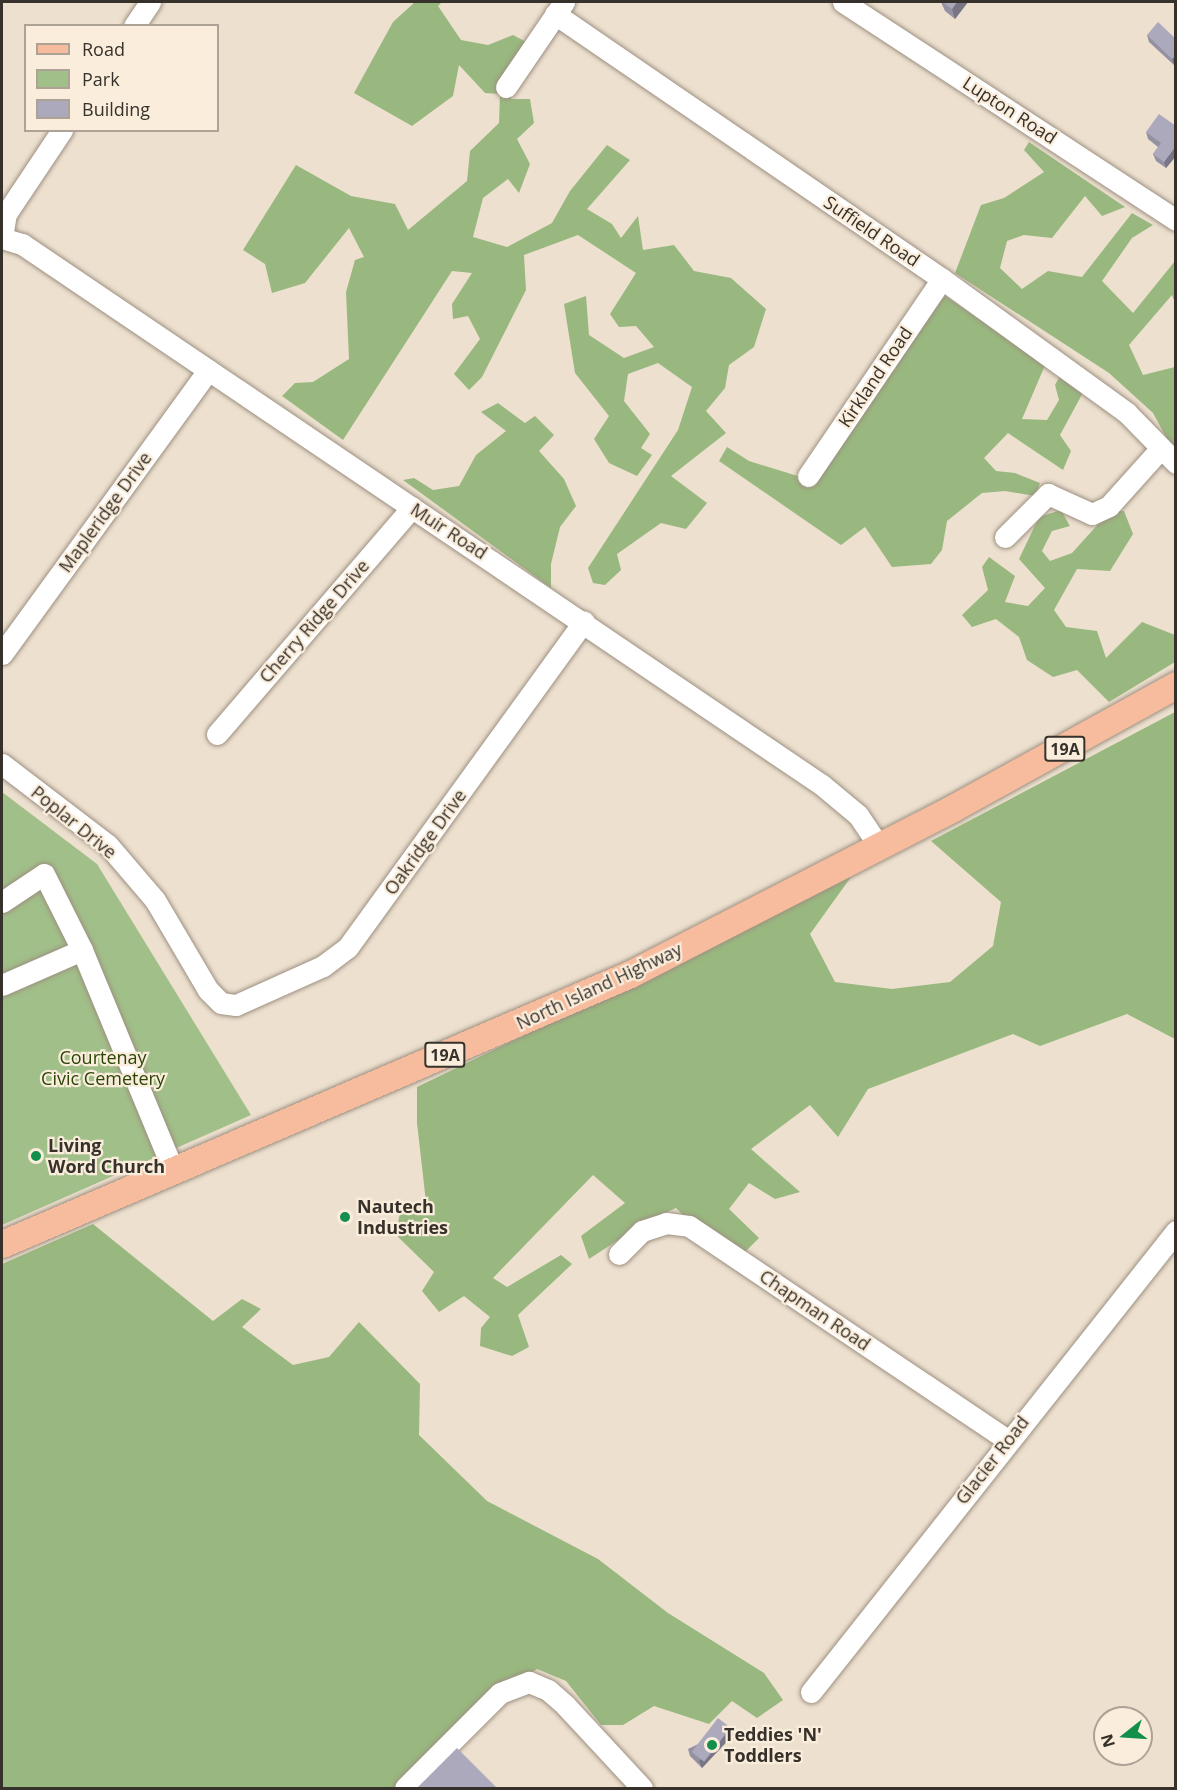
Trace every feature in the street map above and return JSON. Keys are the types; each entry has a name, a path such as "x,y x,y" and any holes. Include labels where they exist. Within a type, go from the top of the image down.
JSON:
{"main road":[{"name":"North Island Highway","path":"2,1244 630,974 1085,738 1176,685"}],"street":[{"path":"135,24 150,2"},
{"name":"Lupton Road","path":"843,2 1176,220"},
{"path":"506,87 560,8"},
{"name":"Suffield Road","path":"560,8 1127,413 1168,456"},
{"path":"2,238 6,214 61,132"},
{"name":"Muir Road","path":"2,238 22,244 584,621 846,802 879,846"},
{"name":"Kirkland Road","path":"808,476 942,279"},
{"name":"Mapleridge Drive","path":"2,654 208,370"},
{"path":"1005,537 1048,494 1092,514 1109,506 1168,456"},
{"name":"Cherry Ridge Drive","path":"217,734 412,507"},
{"name":"Oakridge Drive","path":"221,1003 236,1005 323,966 348,947 584,621"},
{"name":"Poplar Drive","path":"2,764 108,845 156,900 208,990 221,1003"},
{"path":"2,902 44,874 82,951 174,1172"},
{"path":"2,986 82,951"},
{"name":"Chapman Road","path":"619,1254 642,1231 666,1223 689,1226 1007,1440"},
{"name":"Glacier Road","path":"812,1692 1007,1440 1176,1231"},
{"path":"405,1788 500,1693 529,1682 548,1690 565,1705 642,1788"}],"green space":[{"path":"415,2 442,2 438,6 461,40 488,45 513,35 532,45 512,77 511,99 530,99 534,123 517,139 530,164 519,193 508,179 483,198 473,237 507,247 552,223 570,191 607,145 630,160 587,209 612,224 621,238 638,216 643,250 674,245 694,271 731,278 766,309 754,347 729,365 725,388 706,411 726,433 671,476 707,503 686,529 661,523 617,554 621,570 605,585 593,583 588,568 678,430 692,387 658,363 628,374 624,401 650,434 641,448 652,455 637,476 609,463 594,439 609,416 575,373 564,304 586,296 589,335 624,358 654,347 636,326 619,327 610,314 636,273 578,235 524,255 526,290 482,377 469,390 454,374 480,339 468,316 453,319 452,304 472,273 452,271 343,440 282,396 295,383 313,382 349,359 346,292 355,260 364,257 349,228 305,283 272,293 265,264 243,250 296,165 351,196 395,204 408,230 467,181 470,151 499,123 500,94 485,93 459,65 453,96 412,126 354,93 393,22"},
{"path":"1029,142 1125,207 1102,216 1085,196 1052,238 1024,235 1007,241 1000,268 1022,289 1048,271 1082,277 1132,213 1153,225 1132,238 1102,281 1133,313 1175,261 1175,303 1172,295 1129,345 1143,375 1175,367 1175,454 1153,413 1109,373 955,273 981,205 1004,198 1044,172 1024,150"},
{"path":"945,296 1046,363 1022,419 1047,420 1059,400 1055,385 1061,374 1086,387 1060,435 1071,451 1063,470 1008,433 984,458 996,471 1015,473 1040,483 1035,496 1005,491 982,493 947,521 942,550 931,564 892,567 865,527 841,545 719,461 727,447 749,461 804,478 841,447 874,382 910,328"},
{"path":"498,403 525,423 535,416 554,435 539,451 564,479 576,506 560,527 551,564 551,588 403,480 414,478 433,490 459,486 476,455 506,431 481,412"},
{"path":"1061,510 1070,526 1052,531 1042,551 1050,561 1072,553 1110,511 1124,511 1133,534 1110,571 1077,569 1054,610 1066,627 1097,631 1106,658 1142,622 1175,635 1175,662 1109,702 1077,670 1053,677 1027,660 1019,637 996,619 972,627 962,615 988,590 982,567 989,557 1015,576 1005,602 1028,606 1045,588 1019,559 1039,517"},
{"path":"1175,712 1175,1039 1127,1014 1040,1046 1013,1034 868,1089 838,1137 810,1105 751,1149 800,1192 775,1199 749,1183 729,1209 759,1238 742,1255 696,1228 676,1208 649,1220 589,1259 581,1236 625,1203 593,1175 493,1278 507,1287 561,1255 572,1264 518,1315 529,1347 512,1356 480,1346 481,1328 490,1317 464,1296 439,1312 422,1291 434,1272 395,1234 401,1210 426,1202 417,1123 417,1087 851,877 810,934 835,982 892,989 950,982 993,946 1001,902 931,841"},
{"name":"Courtenay Civic Cemetery","path":"2,792 97,864 251,1115 2,1225"},
{"path":"93,1224 213,1321 242,1299 261,1309 242,1327 293,1365 329,1357 359,1322 420,1384 419,1435 487,1501 598,1559 668,1613 764,1673 783,1700 757,1718 732,1701 709,1724 654,1706 623,1725 601,1725 566,1681 537,1669 500,1693 395,1788 2,1788 2,1264"}],"building":[{"path":"942,2 957,2 952,9"},
{"path":"1158,22 1176,39 1176,55 1172,59 1147,35"},
{"path":"1159,114 1176,126 1176,146 1164,162 1153,154 1161,143 1146,132"},
{"name":"Teddies 'N' Toddlers","path":"718,1718 731,1728 704,1762 692,1752"},
{"path":"457,1748 497,1788 417,1788"}],"place":[{"name":"Living Word Church","path":"36,1156"},
{"name":"Nautech Industries","path":"345,1217"},
{"name":"Teddies 'N' Toddlers","path":"712,1745"}]}
